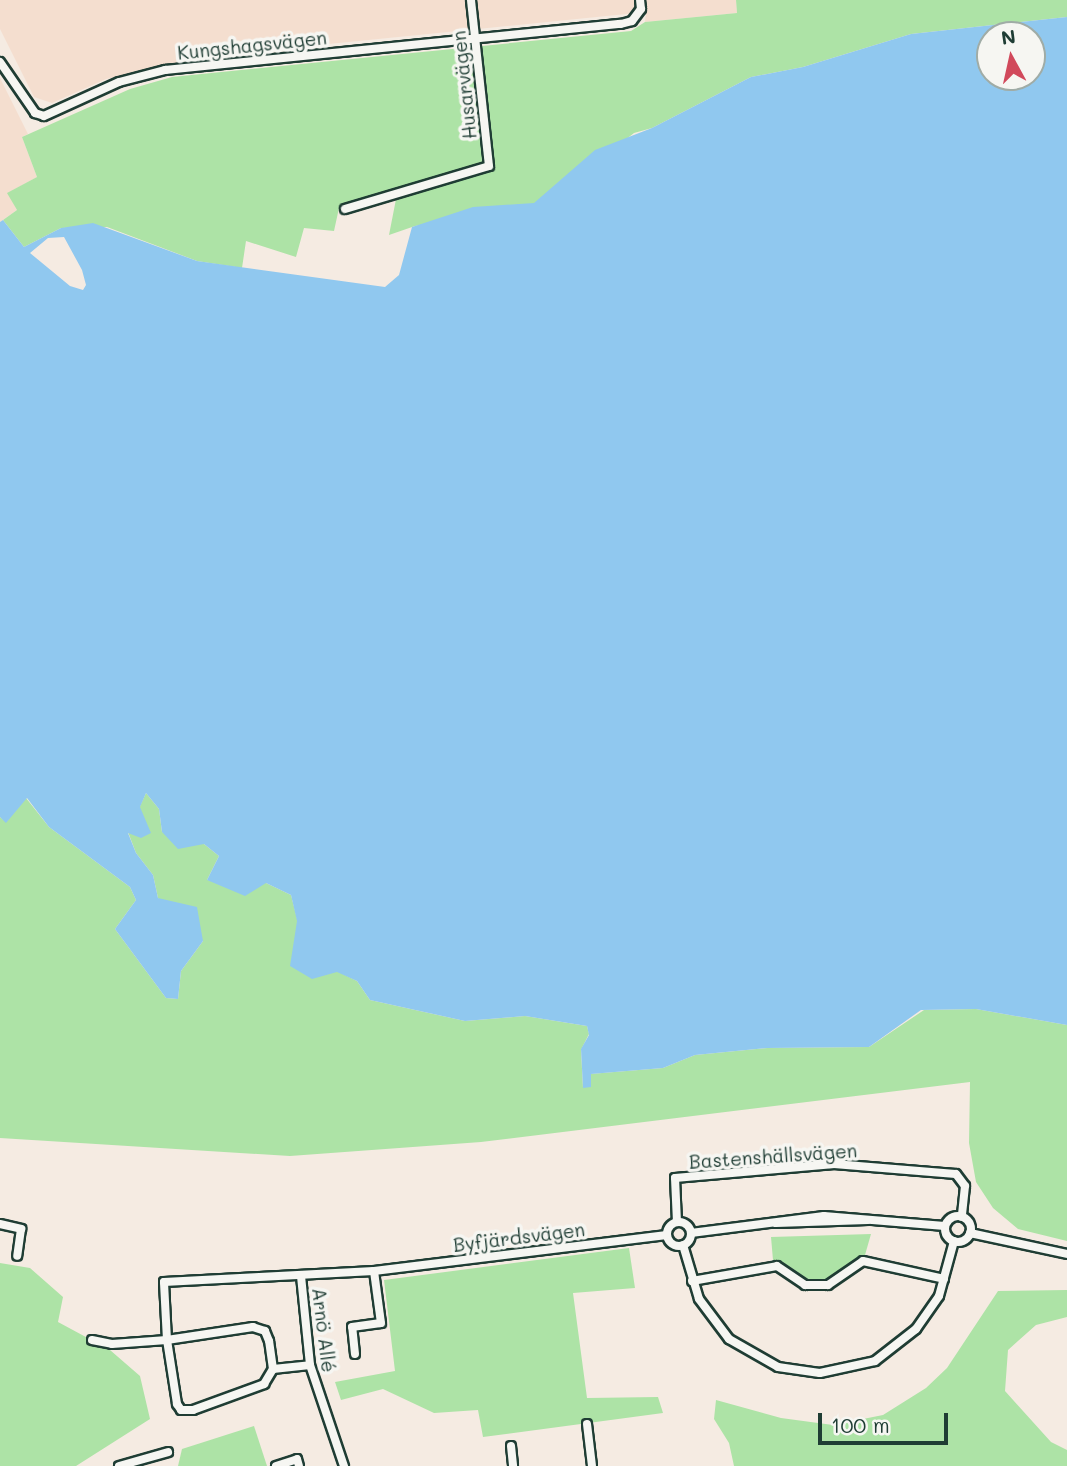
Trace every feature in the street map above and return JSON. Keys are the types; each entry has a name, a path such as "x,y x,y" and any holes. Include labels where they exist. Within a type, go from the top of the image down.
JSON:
{"street":[{"name":"Husarvägen","path":"345,209 489,166 471,0"},
{"name":"Kungshagsvägen","path":"0,62 39,116 119,82 165,70 621,24 632,20 641,9 640,0"},
{"name":"Bastenshällsvägen","path":"677,1223 675,1178 834,1164 956,1174 965,1186 962,1217"},
{"path":"824,1216 945,1226 954,1241 944,1279 926,1318 891,1352 858,1367 820,1373 778,1367 743,1350 715,1325 692,1281 683,1245 691,1233 824,1216"},
{"path":"945,1226 953,1217 962,1217 970,1223 970,1233 963,1241 954,1241"},
{"path":"683,1245 673,1244 667,1236 677,1223 687,1225 691,1233"},
{"path":"0,1224 21,1229 17,1256"},
{"path":"970,1233 1067,1254"},
{"name":"Byfjärdsvägen","path":"167,1340 164,1282 374,1271 667,1236"},
{"path":"692,1281 778,1266 794,1281 816,1286 839,1282 863,1261 944,1279"},
{"path":"355,1354 352,1327 382,1324 374,1271"},
{"name":"Arnö Allé","path":"301,1276 310,1365 344,1466"},
{"path":"92,1340 112,1344 259,1329 269,1342 273,1369 264,1384 181,1410 167,1340"},
{"path":"273,1369 310,1365"},
{"path":"587,1424 592,1466"},
{"path":"510,1446 513,1466"},
{"path":"119,1466 168,1452"},
{"path":"276,1466 297,1458 299,1466"}],"shaded area":[{"path":"0,0 736,0 737,13 645,22 646,12 200,57 106,79 52,103 34,97 0,29"},
{"path":"0,78 28,134 22,137 37,177 8,193 17,210 0,222"}],"green space":[{"path":"736,0 1067,0 1067,17 1030,21 976,21 976,27 911,34 803,67 751,77 652,128 634,133 538,208 415,226 389,235 397,194 339,208 334,231 304,228 296,257 246,241 242,268 197,261 107,227 61,228 24,247 3,220 17,210 7,193 37,177 22,137 130,89 172,77 631,31 645,22 737,13"},
{"path":"146,793 159,809 162,832 204,844 219,856 207,880 266,883 291,895 312,978 337,971 357,981 370,1000 465,1021 525,1016 587,1026 589,1034 581,1050 583,1088 590,1074 663,1068 695,1055 767,1048 869,1047 924,1010 976,1009 1067,1025 1067,1241 1018,1229 993,1208 976,1182 969,1143 970,1082 481,1142 290,1156 0,1138 0,817 6,822 26,798 49,827 130,887 136,900 115,929 166,998 178,999 181,971 203,941 158,898 153,875 136,853 128,832"},
{"path":"871,1234 865,1255 831,1280 807,1281 773,1260 771,1237"},
{"path":"629,1248 635,1288 573,1293 587,1398 658,1397 663,1413 483,1437 478,1410 434,1413 383,1389 341,1400 335,1382 395,1371 384,1280"},
{"path":"0,1263 30,1268 63,1297 58,1322 110,1350 140,1376 150,1419 76,1466 0,1466"},
{"path":"1067,1290 1067,1317 1036,1325 1008,1350 1005,1391 1051,1442 1067,1450 1067,1466 734,1466 729,1443 714,1419 716,1400 781,1418 833,1425 883,1415 926,1388 947,1368 998,1291"},
{"path":"254,1426 267,1466 178,1466 182,1449"}],"water":[{"path":"1067,17 1067,1025 976,1009 921,1010 869,1047 767,1048 695,1055 663,1068 591,1074 591,1087 583,1088 581,1049 589,1035 587,1026 525,1016 465,1021 370,1000 357,981 337,972 312,979 290,966 297,921 291,895 266,883 245,896 207,880 219,856 204,844 178,849 162,832 159,809 146,793 140,807 151,833 141,838 128,833 136,853 153,875 158,898 197,907 203,941 181,971 178,999 166,998 115,929 136,900 130,887 49,827 27,798 6,823 0,817 0,222 3,220 24,247 61,228 93,223 197,261 385,287 399,275 412,227 473,207 534,203 595,150 652,128 751,77 803,67 911,34 976,27 976,91 1046,91 1046,21 1030,21","holes":["64,237 82,270 86,285 83,290 70,286 30,253 48,238"]}]}
